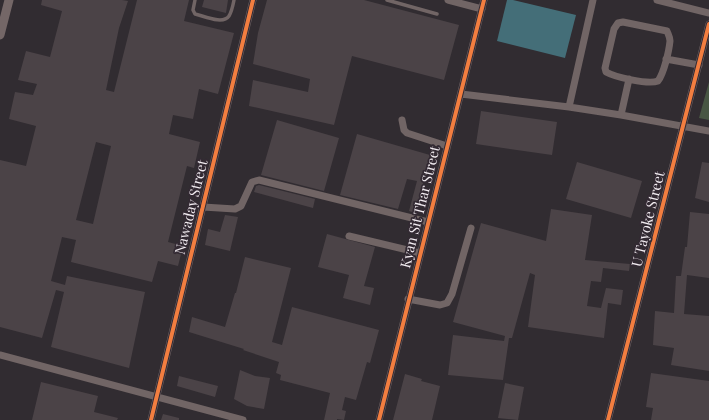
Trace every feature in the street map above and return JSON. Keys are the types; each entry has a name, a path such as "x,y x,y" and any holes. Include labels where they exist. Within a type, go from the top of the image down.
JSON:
{"street":[{"path":"0,35 9,0"},
{"name":"Nawaday Street","path":"151,420 253,0"},
{"path":"448,0 482,9"},
{"name":"Kyan Sit Thar Street","path":"379,420 408,299 484,0"},
{"path":"569,107 593,0"},
{"path":"657,0 709,13"},
{"path":"623,22 667,32 670,39 666,59 658,81 653,83 609,74 606,72 605,68 614,29 618,23 623,22"},
{"name":"U Tayoke Street","path":"608,420 709,24"},
{"path":"666,59 699,65"},
{"path":"621,115 629,79"},
{"path":"461,94 569,107 709,131"},
{"path":"402,120 404,130 407,133 447,146"},
{"path":"202,207 235,209 241,206 252,182 259,180 428,222"},
{"path":"408,299 440,305 447,303 452,294 471,228"},
{"path":"349,236 420,254"},
{"path":"0,355 243,420"}],"lane":[{"path":"195,0 193,10 195,14 219,20 225,19 229,16 234,0"},
{"path":"387,0 437,14"}],"green space":[{"path":"709,82 709,120 699,118"}],"water":[{"path":"507,0 513,0 576,15 565,58 497,41"}],"building":[{"path":"42,0 128,1 119,28 106,90 114,92 137,0 189,0 184,21 234,33 218,94 199,89 193,119 173,115 169,134 200,142 194,168 187,166 168,242 183,246 178,266 158,261 152,282 71,262 76,240 62,237 51,281 65,285 67,276 145,292 129,368 51,347 64,292 56,290 42,338 0,327 0,160 26,166 36,126 9,119 15,92 33,95 37,84 18,80 26,51 50,57 62,11 41,5","holes":["96,142 111,146 93,224 76,220"]},
{"path":"204,0 228,0 226,13 202,7"},
{"path":"267,0 364,0 459,25 444,80 352,56 334,125 249,106 253,80 308,92 310,79 253,64 258,33"},
{"path":"481,111 557,122 552,155 476,144"},
{"path":"277,120 339,138 324,191 261,175"},
{"path":"357,134 430,155 416,213 409,211 417,181 407,179 398,209 340,195"},
{"path":"577,162 642,181 631,218 566,199"},
{"path":"702,162 709,163 709,202 695,198"},
{"path":"259,185 315,199 313,208 254,192 256,186"},
{"path":"551,209 592,215 585,260 630,264 629,271 603,268 601,282 591,281 587,306 601,308 606,288 623,290 621,305 608,303 604,338 528,327 535,275 530,273 512,338 509,338 503,380 448,375 453,335 504,341 505,336 453,322 481,223 546,241"},
{"path":"690,212 709,214 709,278 687,275 684,314 709,316 709,371 671,365 674,348 653,345 655,311 674,313 676,276 681,276 685,247 687,247"},
{"path":"225,215 238,217 230,251 205,245 208,229 220,232"},
{"path":"327,234 375,247 364,286 374,288 370,305 343,298 349,275 318,267"},
{"path":"245,257 291,268 272,342 282,345 292,307 379,330 370,363 367,362 356,400 345,397 342,410 346,411 344,420 324,420 330,393 280,380 281,375 276,373 279,362 243,350 244,349 189,332 192,317 225,327 236,293"},
{"path":"240,370 255,376 270,378 264,409 247,406 234,399"},
{"path":"651,373 709,381 709,420 651,420 653,408 646,407"},
{"path":"405,374 422,379 421,381 440,386 432,420 393,420"},
{"path":"179,376 218,386 215,397 177,386"},
{"path":"41,382 98,396 94,412 118,418 117,420 32,420"},
{"path":"505,383 524,387 518,420 498,418"},
{"path":"163,414 179,418 179,420 161,420"}],"cycle path":[{"path":"151,420 253,0"},
{"path":"379,420 484,0"},
{"path":"608,420 709,24"}]}
